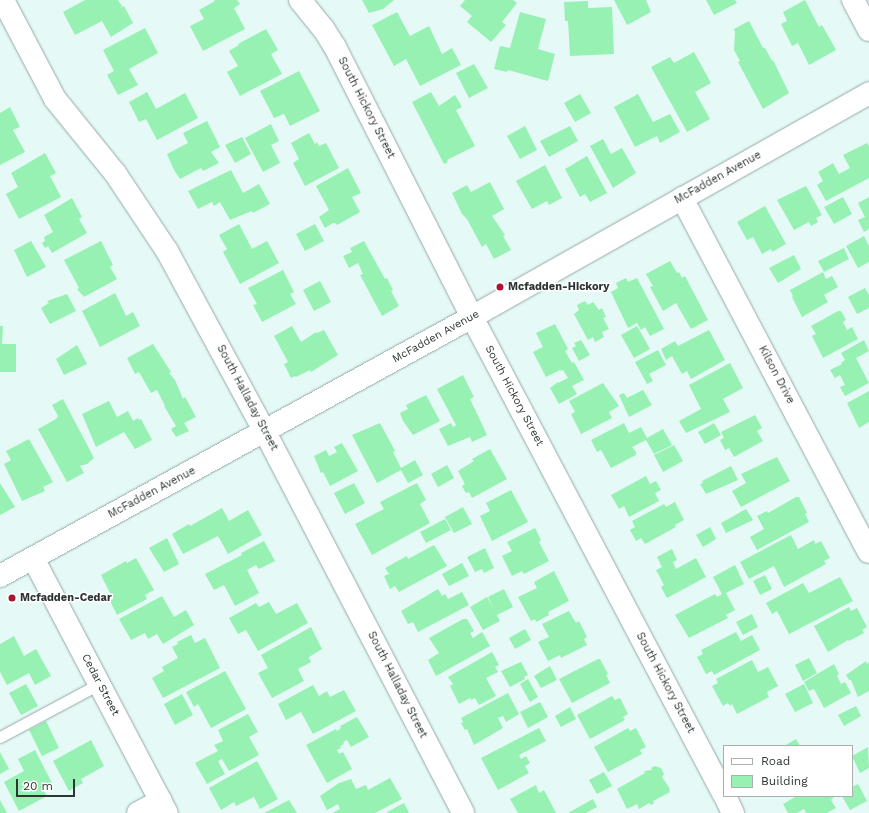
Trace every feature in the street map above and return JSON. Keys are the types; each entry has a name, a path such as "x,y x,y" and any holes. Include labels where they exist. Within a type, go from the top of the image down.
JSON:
{"street":[{"name":"South Halladay Street","path":"3,0 55,99 115,173 167,251 265,432 463,813"},
{"name":"South Hickory Street","path":"300,0 323,28 335,47 472,317 723,794"},
{"path":"853,0 869,30"},
{"name":"McFadden Avenue","path":"0,576 265,432 472,317 869,93"},
{"name":"Kilson Drive","path":"682,198 869,552"},
{"name":"Cedar Street","path":"33,558 164,807"},
{"name":"South Hickory Street","path":"725,797 734,813"},
{"path":"138,813 164,807"}],"lane":[{"path":"0,737 99,684"}],"building":[{"path":"85,0 118,0 122,6 120,8 124,6 133,23 111,37 102,21 75,35 63,12"},
{"path":"214,0 237,0 240,4 234,8 245,29 203,51 190,26 204,19 199,10 215,1"},
{"path":"362,0 394,0 383,9 369,13"},
{"path":"465,0 513,0 517,3 502,22 506,25 491,42 467,22 472,16 460,6"},
{"path":"614,0 646,0 651,12 627,25"},
{"path":"706,0 735,0 737,3 714,15"},
{"path":"805,0 819,27 822,25 836,50 809,65 798,43 792,46 781,24 787,21 783,12"},
{"path":"588,1 588,8 612,7 614,54 570,56 568,21 565,21 564,2"},
{"path":"397,12 410,36 429,26 442,54 452,48 461,65 420,86 406,59 394,66 372,25"},
{"path":"520,12 546,19 538,49 555,54 548,81 508,70 507,72 494,69 500,46 510,48"},
{"path":"749,21 763,48 765,48 772,61 773,60 789,93 763,109 738,62 740,61 734,50 734,29"},
{"path":"145,28 158,53 129,69 138,85 118,95 107,75 114,71 103,50"},
{"path":"266,29 278,50 271,54 282,74 240,96 227,72 238,66 229,51 239,45 238,44"},
{"path":"694,52 711,83 695,92 710,119 687,132 651,67 670,57 674,63"},
{"path":"474,64 488,88 469,98 456,73"},
{"path":"299,71 320,111 290,126 284,114 274,118 260,91"},
{"path":"147,92 156,109 185,93 198,118 157,140 146,119 139,122 129,102"},
{"path":"431,92 439,106 455,95 462,107 456,110 475,146 447,160 448,162 444,164 412,102"},
{"path":"580,94 591,113 575,122 564,103"},
{"path":"638,94 653,122 670,114 680,132 660,143 657,136 635,147 614,107"},
{"path":"10,107 20,127 13,130 25,152 0,165 0,113"},
{"path":"207,121 220,147 211,152 219,163 203,171 201,168 180,179 167,154 188,143 183,133"},
{"path":"271,124 279,141 271,145 280,163 263,172 245,138"},
{"path":"525,126 537,150 520,159 507,136"},
{"path":"570,126 578,141 549,157 540,141"},
{"path":"309,133 315,144 317,142 319,146 326,143 339,168 305,186 293,163 299,159 291,143"},
{"path":"242,137 251,154 235,163 225,145"},
{"path":"603,139 611,154 622,148 636,173 613,188 590,146"},
{"path":"867,143 869,146 869,178 826,201 817,185 823,181 818,172 833,163 839,174 850,168 843,155"},
{"path":"45,153 56,173 50,176 61,197 19,219 6,194 18,187 11,173"},
{"path":"587,156 607,193 590,202 585,194 580,197 565,169"},
{"path":"545,165 562,198 549,205 547,201 532,209 516,181"},
{"path":"348,168 361,193 352,197 360,212 337,225 333,223 325,228 319,217 329,210 316,186"},
{"path":"231,170 243,193 259,184 270,204 253,213 252,211 230,220 220,202 214,206 212,202 198,209 188,191"},
{"path":"490,182 504,209 492,216 505,235 503,236 511,250 494,259 486,244 482,247 467,219 462,214 452,193 467,185 471,192"},
{"path":"806,186 822,215 816,218 818,222 811,226 809,222 794,230 777,200"},
{"path":"843,197 852,214 834,224 824,207"},
{"path":"869,197 869,229 864,232 858,220 865,217 858,203"},
{"path":"72,198 82,217 79,219 87,233 52,253 48,246 45,248 42,243 45,241 44,237 53,232 44,215"},
{"path":"765,206 786,244 772,252 771,249 762,254 753,237 747,240 737,222"},
{"path":"239,224 252,249 267,241 279,263 240,284 223,252 227,249 219,235"},
{"path":"315,224 324,241 305,251 296,234"},
{"path":"864,236 869,246 869,262 858,268 846,246"},
{"path":"31,241 46,267 27,277 14,250"},
{"path":"101,241 113,265 110,267 117,279 84,297 77,289 79,288 64,260"},
{"path":"364,241 385,279 387,278 393,290 391,291 399,306 382,316 360,275 363,274 358,263 349,268 343,256 352,252 350,248"},
{"path":"844,248 849,259 824,272 818,261"},
{"path":"794,255 801,269 778,283 769,268"},
{"path":"670,261 677,273 679,272 682,278 685,276 708,320 691,329 676,303 663,311 650,287 653,286 646,274"},
{"path":"283,270 294,292 290,294 296,304 262,322 253,305 257,304 248,288"},
{"path":"823,272 826,279 832,276 838,287 824,295 828,302 802,317 790,290"},
{"path":"626,278 628,282 637,278 664,329 650,336 645,327 641,330 637,323 628,328 611,292 618,288 616,283"},
{"path":"320,281 331,302 314,311 303,290"},
{"path":"865,288 869,295 869,308 857,314 848,297"},
{"path":"115,293 126,316 133,312 140,326 100,347 82,311"},
{"path":"67,294 76,311 50,324 41,308 49,303 47,301"},
{"path":"585,301 588,305 593,302 599,310 602,308 606,317 603,318 609,329 602,332 604,337 595,342 593,337 588,340 574,314 579,310 577,305"},
{"path":"838,311 841,311 846,320 843,322 847,330 852,327 858,339 823,358 812,336 816,334 811,326"},
{"path":"555,324 568,349 565,351 572,363 574,362 584,380 572,386 577,394 559,404 550,388 558,382 568,378 563,370 546,377 533,352 543,347 536,333"},
{"path":"0,326 3,326 2,344 16,344 16,372 0,372"},
{"path":"292,326 301,342 316,332 317,333 324,330 338,355 311,372 310,370 291,378 284,364 288,362 274,336"},
{"path":"637,326 650,349 634,358 621,335"},
{"path":"709,330 725,360 691,379 687,371 682,374 672,356 666,360 661,349 675,341 678,346"},
{"path":"581,340 590,355 579,361 572,348 576,346 574,343"},
{"path":"864,340 869,351 856,358 869,383 845,396 840,387 845,385 840,375 835,378 830,370 842,364 841,363 845,360 841,353"},
{"path":"153,344 171,372 169,373 175,380 183,399 185,397 196,417 184,423 189,431 176,437 171,429 176,426 164,406 157,390 151,393 139,372 135,374 127,358"},
{"path":"77,345 87,364 64,375 56,359"},
{"path":"658,350 666,365 649,374 653,381 647,384 635,362"},
{"path":"730,363 743,388 723,399 730,412 686,433 679,421 701,409 689,385"},
{"path":"463,375 474,397 470,399 487,435 472,442 470,437 448,446 439,429 451,423 453,427 456,425 437,389"},
{"path":"603,383 619,406 609,412 612,418 581,434 571,414 575,412 569,401"},
{"path":"643,390 652,405 629,417 619,395 624,393 627,398"},
{"path":"869,391 869,422 859,428 847,403"},
{"path":"426,395 440,421 413,435 403,421 400,413 408,409 406,405"},
{"path":"63,399 94,458 87,464 80,466 84,473 67,482 38,429 56,419 58,416 52,405"},
{"path":"109,401 117,417 128,411 133,421 138,418 139,420 141,419 152,440 135,449 124,432 96,447 82,414"},
{"path":"755,415 762,428 757,431 763,441 734,457 729,448 725,450 720,440 724,438 721,432"},
{"path":"380,423 395,451 393,452 401,468 415,460 423,475 408,483 401,470 377,483 352,435"},
{"path":"624,423 629,433 641,427 647,438 663,429 672,445 654,454 646,440 632,447 636,452 636,455 611,468 601,450 597,452 591,440"},
{"path":"714,423 721,435 705,444 698,432"},
{"path":"29,439 53,482 43,487 45,491 22,501 4,464 11,460 6,451"},
{"path":"342,443 358,471 330,486 323,472 321,473 314,456 326,450 329,456 337,452 334,447"},
{"path":"674,445 683,461 663,472 654,455"},
{"path":"490,449 507,479 472,498 469,492 466,493 462,486 465,484 458,471 474,461 472,459"},
{"path":"777,457 790,481 741,507 732,491 746,483 741,474"},
{"path":"447,465 454,478 438,487 431,474"},
{"path":"731,466 738,480 706,494 700,484 703,483 702,481"},
{"path":"646,476 650,484 656,481 661,490 655,493 659,501 629,517 624,506 619,509 611,495"},
{"path":"0,483 15,507 0,515"},
{"path":"354,483 365,503 345,514 334,493"},
{"path":"417,483 426,500 420,504 430,523 372,555 355,524 384,509 380,502"},
{"path":"511,490 528,522 492,541 480,516 490,511 486,503"},
{"path":"796,497 799,497 807,513 805,514 809,522 757,550 750,537 764,529 757,516 767,511 768,513"},
{"path":"675,502 684,520 675,525 676,527 645,544 641,538 636,541 630,530 635,527 632,521 664,504 666,507"},
{"path":"463,507 472,524 454,533 445,517"},
{"path":"222,508 229,521 248,510 262,535 228,554 218,536 183,554 172,534 189,524 190,526"},
{"path":"746,509 753,520 726,533 721,523"},
{"path":"445,519 451,530 426,543 420,532"},
{"path":"710,527 716,539 703,547 696,535"},
{"path":"535,528 541,540 539,542 549,561 524,574 522,571 512,576 502,556 512,551 507,542"},
{"path":"791,535 798,549 814,540 815,544 821,541 830,558 824,561 826,564 784,587 774,566 749,579 740,562"},
{"path":"167,538 179,564 164,572 149,548"},
{"path":"264,541 275,561 259,569 256,565 247,570 259,593 235,606 224,585 214,590 205,574 242,555 241,553"},
{"path":"434,545 447,566 399,592 395,586 390,589 384,576 389,574 385,568 407,556 408,559"},
{"path":"485,548 494,568 484,573 482,569 475,572 467,557"},
{"path":"672,549 677,560 673,562 676,569 696,558 706,577 667,598 661,587 664,585 656,570 662,567 657,557"},
{"path":"136,558 154,590 145,595 147,599 117,615 110,601 113,599 101,575 126,561 127,563"},
{"path":"462,563 469,576 449,586 442,574"},
{"path":"735,565 744,584 726,593 735,610 726,615 728,618 689,638 675,615 715,594 717,597 722,594 713,577"},
{"path":"554,571 569,601 548,612 549,615 536,622 535,619 531,621 518,597 537,588 534,582"},
{"path":"765,575 772,589 760,595 753,581"},
{"path":"840,577 853,601 789,634 777,611 772,614 766,603 803,583 809,593"},
{"path":"438,589 442,596 445,594 448,599 462,592 469,605 418,632 413,622 408,624 401,611"},
{"path":"504,589 513,607 497,615 500,621 483,630 470,607 487,597 494,609 488,597"},
{"path":"162,596 174,617 186,610 194,625 163,644 157,634 148,639 145,633 131,640 119,619"},
{"path":"269,602 276,614 297,603 308,623 258,651 246,630 238,634 229,618 256,603 259,607"},
{"path":"849,607 851,611 857,608 867,627 862,630 864,633 849,641 848,640 828,652 814,626"},
{"path":"569,611 576,623 579,621 587,637 584,639 587,645 561,658 560,655 548,661 538,642 549,637 542,624"},
{"path":"752,614 758,627 743,635 736,622"},
{"path":"463,619 467,619 474,631 470,633 473,638 482,632 490,646 436,676 428,660 439,653 429,638"},
{"path":"311,627 322,649 309,657 311,662 298,669 304,681 272,698 258,673 268,668 261,655"},
{"path":"525,629 531,640 515,649 509,638"},
{"path":"736,632 741,641 752,635 760,650 714,675 712,671 706,674 697,657 703,654 701,650"},
{"path":"191,635 195,643 205,638 220,668 163,698 152,678 164,671 162,667 178,658 172,647 178,644 177,642"},
{"path":"14,636 24,656 36,649 51,676 35,685 29,673 7,685 0,672 0,644"},
{"path":"492,652 499,665 495,667 498,672 486,678 496,696 479,705 475,698 471,700 470,698 459,704 450,686 453,684 448,677"},
{"path":"809,658 817,673 803,681 795,665"},
{"path":"600,659 608,674 606,675 610,683 572,703 559,679"},
{"path":"752,660 758,672 768,667 778,686 767,692 769,697 737,714 732,704 730,706 728,703 723,706 712,686 718,683 716,679"},
{"path":"866,661 867,664 869,662 869,691 858,697 851,680 849,680 846,675"},
{"path":"521,662 528,675 524,677 525,679 510,687 501,671"},
{"path":"834,664 839,674 837,676 841,684 845,682 851,693 824,708 814,689 809,691 804,682"},
{"path":"550,666 557,680 541,688 534,676"},
{"path":"225,671 246,709 211,728 198,704 194,707 186,692"},
{"path":"528,679 538,697 530,702 520,684"},
{"path":"26,684 38,706 21,715 9,693"},
{"path":"804,684 813,703 795,712 785,694"},
{"path":"313,685 319,696 327,691 330,697 344,690 356,711 313,734 301,712 286,720 278,704"},
{"path":"508,693 519,714 506,722 503,716 498,718 503,728 474,745 467,729 465,730 461,723 463,722 461,718"},
{"path":"182,694 193,715 175,725 164,704"},
{"path":"612,696 615,700 620,698 628,714 623,717 625,720 590,739 577,715"},
{"path":"540,702 548,717 528,728 520,712"},
{"path":"856,706 861,716 844,726 838,715"},
{"path":"570,707 576,719 561,727 555,716"},
{"path":"248,714 258,732 249,737 259,755 229,771 222,759 218,761 225,774 207,784 195,763 218,751 214,745 223,741 218,730"},
{"path":"357,717 369,737 351,747 347,740 343,742 344,744 340,746 341,748 337,750 339,754 343,752 352,769 327,783 306,745 336,729 337,731 341,728 340,726"},
{"path":"46,721 59,748 42,756 29,730"},
{"path":"539,728 546,741 519,755 521,759 526,756 530,763 525,766 529,773 498,790 481,758"},
{"path":"628,728 630,731 636,728 646,747 640,750 642,754 608,772 594,747"},
{"path":"796,739 799,745 786,745"},
{"path":"91,740 104,766 81,779 83,783 69,791 53,761"},
{"path":"868,747 869,768 860,773 853,755"},
{"path":"35,750 52,783 42,788 47,796 19,811 4,782 24,771 18,759"},
{"path":"0,752 9,769 0,774"},
{"path":"257,761 278,799 260,809 254,797 236,806 234,802 221,810 209,788"},
{"path":"655,766 661,768 664,774 662,777 670,789 670,792 653,801 654,803 651,805 649,803 639,809 637,804 627,809 617,789 645,773 644,771 652,770 651,768"},
{"path":"604,772 612,786 597,794 589,780"},
{"path":"390,778 402,799 375,813 332,813 340,809 338,804 327,810 320,796 339,783 351,779 356,789 366,785 368,790"},
{"path":"858,784 867,801 850,810 843,797 853,797 853,786"},
{"path":"536,785 539,793 544,790 556,813 518,813 510,799"},
{"path":"795,797 834,797 831,800 836,808 827,813 806,813 804,809 797,813 788,813 783,804"},
{"path":"593,799 597,807 586,813 568,813"},
{"path":"0,800 7,813 0,813"},
{"path":"289,800 297,813 264,813 274,808"},
{"path":"404,803 409,813 387,812"}],"place":[{"name":"Mcfadden-Hickory","path":"500,287"},
{"name":"Mcfadden-Cedar","path":"12,598"}]}
